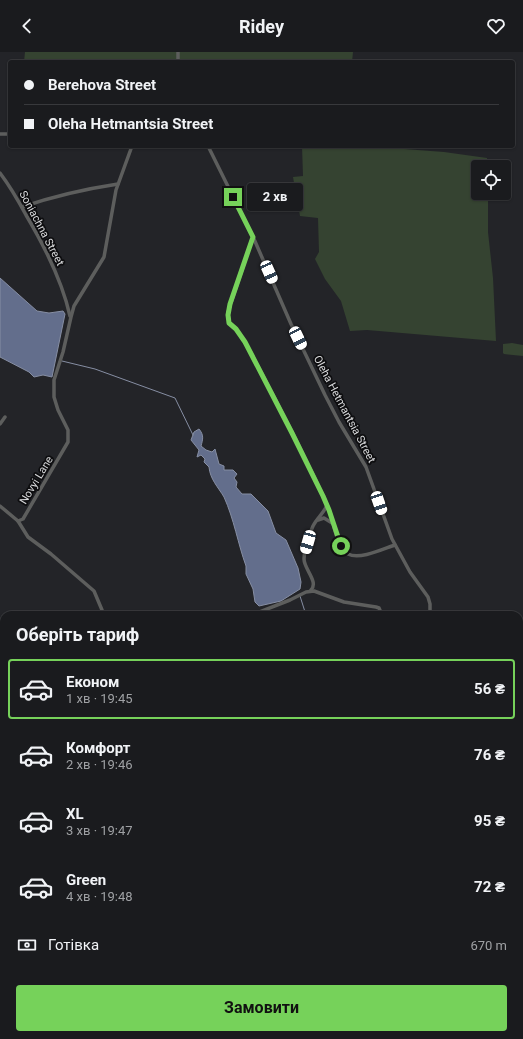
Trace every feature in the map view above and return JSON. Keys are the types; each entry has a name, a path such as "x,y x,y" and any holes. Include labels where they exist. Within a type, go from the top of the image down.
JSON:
{"street":[{"path":"70,317 74,306 104,257 118,184 131,148"},
{"name":"Oleha Hetmantsia Street","path":"209,148 253,237 291,324 325,395 366,467 395,545 410,572 425,592 430,604 430,611"},
{"name":"Soniachna Street","path":"0,173 22,206 42,241 66,297 70,317"},
{"path":"22,206 79,190 118,184"},
{"path":"253,237 229,308 229,323 236,329 245,342 292,433 327,505 338,541 344,550 348,554 358,556 395,545"},
{"name":"Novyi Lane","path":"18,521 23,519 67,446 69,438 68,430 55,402 53,386 63,352 70,317"},
{"path":"0,424 5,417"},
{"path":"310,591 313,589 314,585 305,565 304,556 310,533 327,505"},
{"path":"0,506 18,521 28,537 51,554 94,591 102,611"},
{"path":"317,521 324,518 333,523"},
{"path":"262,611 310,591 318,591 344,602 376,607 379,608 380,611"}],"green space":[{"path":"25,52 353,52 352,60 24,60"},
{"path":"302,148 391,148 444,152 487,158 487,160 471,160 471,200 488,200 488,232 493,278 496,341 367,330 350,331 341,301 325,279 315,259 319,252 318,218 300,216 293,177 303,176"},
{"path":"512,343 523,345 523,356 503,353 503,344"}],"water":[{"path":"0,278 37,311 49,313 63,311 65,314 52,377 43,375 34,377 29,372 0,357"},
{"path":"199,429 203,437 201,446 212,452 215,449 219,464 224,466 224,470 233,470 237,474 234,478 237,482 236,487 242,494 251,494 268,511 276,533 286,540 298,568 301,582 300,589 281,601 259,606 255,602 253,589 246,574 246,566 224,497 213,479 209,467 204,462 205,459 201,455 197,457 199,450 191,440 194,432"}],"waterway":[{"path":"62,361 95,369 175,398 193,435"},
{"path":"300,596 305,611"}],"route":[{"path":"233,197 253,237 230,304 228,312 229,323 236,329 245,342 292,433 323,496 341,546"}]}
